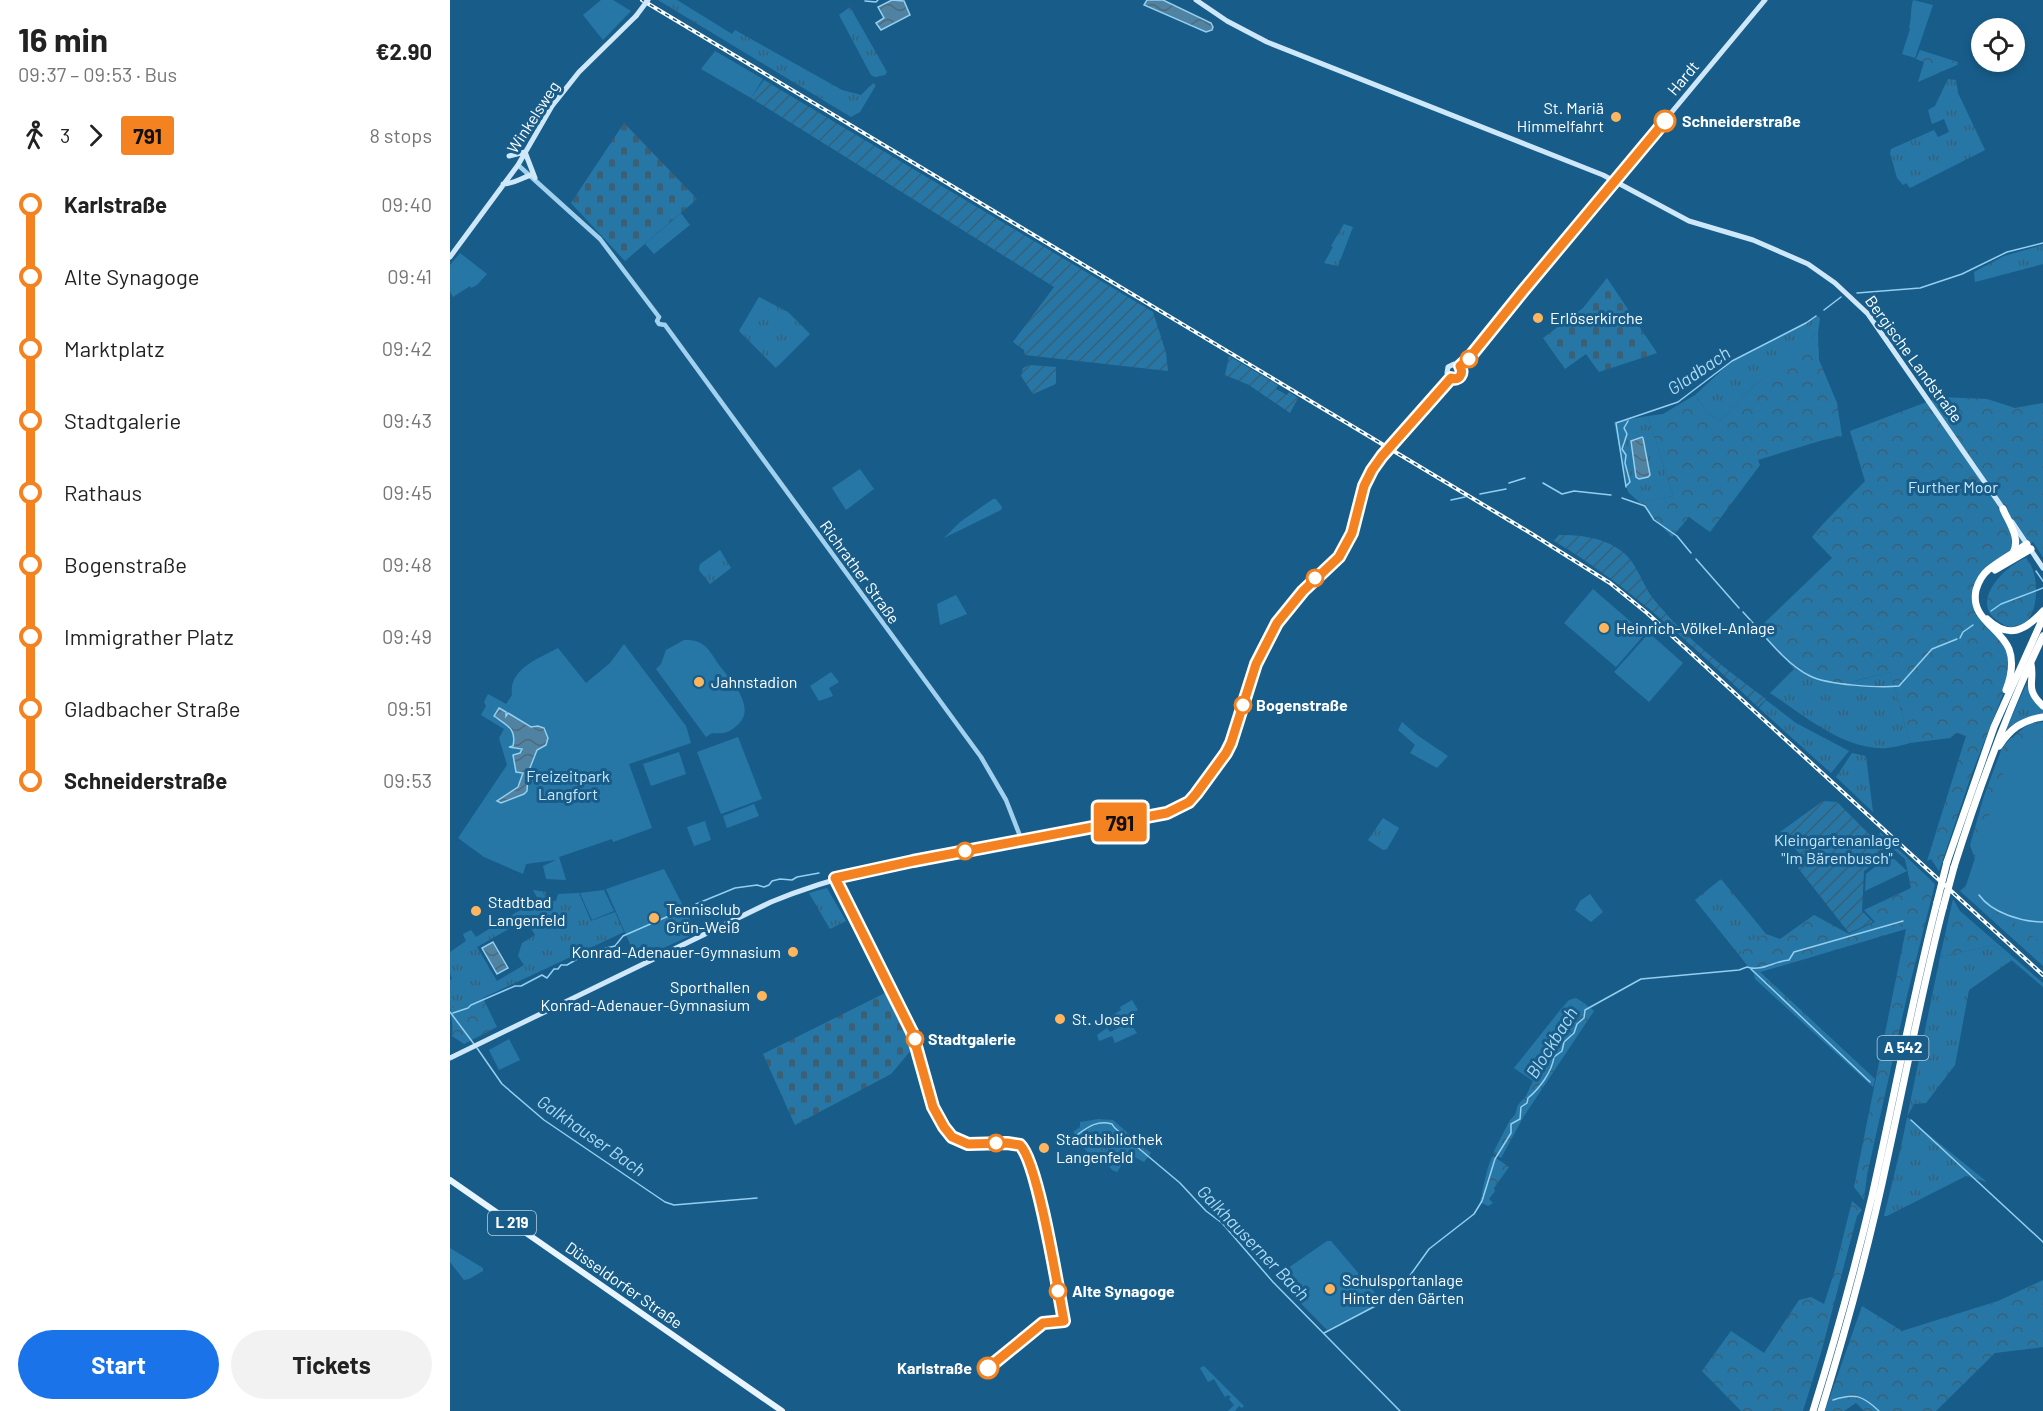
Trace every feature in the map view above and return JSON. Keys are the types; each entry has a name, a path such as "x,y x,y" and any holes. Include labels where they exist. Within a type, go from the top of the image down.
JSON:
{"highway":[{"path":"2003,509 2016,539 2016,549 2013,553"},
{"path":"1994,727 2009,680 2011,657 2005,642 1982,619 1975,599 1983,575 2013,553 2029,547"},
{"path":"2029,547 1989,575 1984,582 1979,600 1989,621 2008,631 2026,627 2043,611"},
{"name":"A 542","path":"1821,1411 1846,1327 1920,970 1947,862 1994,727 2043,618"},
{"name":"A 542","path":"1813,1411 1878,1200 1927,972 1954,867 1987,767 2043,636"},
{"path":"2030,663 2031,686 2037,700 2043,706"},
{"path":"1987,767 2004,738 2013,729 2026,721 2043,717"}],"main road":[{"name":"Winkelsweg","path":"450,257 518,165 552,106 579,72 616,38 648,0"},
{"path":"1196,0 1227,21 1267,42 1615,181"},
{"name":"Hardt","path":"1460,366 1765,0"},
{"path":"503,184 512,184 520,178 533,176 525,152 509,156"},
{"name":"Bergische Landstraße","path":"1615,181 1689,221 1753,240 1808,264 1848,294 1868,314 1887,339 2043,568"},
{"path":"1454,364 1460,366 1462,372 1460,376 1456,379 1451,378 1447,373 1448,367 1454,364"},
{"path":"1399,437 1451,378"},
{"path":"450,1058 762,907 804,889 859,872 1167,813 1189,802 1231,743 1265,642 1293,602 1339,557 1352,533 1364,486 1382,456"},
{"name":"Düsseldorfer Straße","path":"450,1180 782,1411"}],"street":[{"path":"518,165 533,176 600,239 660,317 666,320"},
{"name":"Richrather Straße","path":"660,317 657,319 659,324 666,320 981,757 1006,800 1022,841"}],"green space":[{"path":"601,0 613,0 631,11 603,40 583,15"},
{"path":"658,0 677,0 732,34 735,30 842,90 861,95 873,83 876,85 860,112 851,117"},
{"path":"1913,0 1933,5 1915,58 1902,54 1910,29"},
{"path":"850,7 887,72 885,75 875,77 871,75 839,15"},
{"path":"1920,50 1958,62 1957,65 1918,82 1924,62 1916,59"},
{"path":"715,51 763,79 751,98 701,69"},
{"path":"1948,79 1956,80 1958,93 1985,150 1910,188 1906,183 1903,185 1897,178 1891,149 1934,130 1938,137 1949,132 1944,119 1932,124 1928,110 1935,106"},
{"path":"764,80 1153,312 1166,353 1168,371 1025,355 1024,350 1013,342 1054,287 751,98"},
{"path":"624,123 697,199 625,261 571,203"},
{"path":"681,213 690,225 654,254 645,244"},
{"path":"1344,224 1353,227 1338,266 1324,263 1333,247 1331,246"},
{"path":"2043,245 2043,264 1975,282 1974,272 2004,256"},
{"path":"460,253 487,274 477,285 471,288 470,286 453,297 450,291 450,265"},
{"path":"1607,278 1657,353 1599,372 1586,354 1565,369 1543,338 1583,308"},
{"path":"759,297 788,312 810,334 776,368 739,331"},
{"path":"1817,316 1820,318 1818,333 1812,337 1802,352 1755,385 1720,421 1707,413 1695,395 1732,361"},
{"path":"1818,333 1819,360 1837,403 1842,436 1758,460 1760,465 1710,532 1689,517 1672,537 1639,502 1673,496 1648,416 1663,414 1695,395 1707,413 1720,421 1755,385 1801,352 1812,337"},
{"path":"1229,356 1278,385 1276,389 1287,395 1289,392 1298,398 1290,413 1249,385 1225,375"},
{"path":"1029,365 1056,367 1056,384 1033,394 1021,376 1023,368"},
{"name":"Further Moor","path":"1940,397 1987,399 2015,408 2043,403 2043,557 2033,542 2011,552 1977,584 1978,617 2001,641 2009,654 2009,679 1972,773 1939,871 1931,859 1927,861 1966,736 1957,733 1950,738 1910,743 1890,672 1838,685 1810,679 1794,669 1758,629 1832,558 1812,537 1865,481 1850,431"},
{"path":"1648,416 1673,496 1639,502 1628,492 1614,422"},
{"path":"860,469 874,489 846,510 832,488"},
{"path":"996,499 1002,507 1001,510 944,538 960,522"},
{"path":"1559,535 1582,536 1598,540 1625,554 1650,594 1668,616 1715,660 1766,699 1758,707 1635,597 1554,541"},
{"path":"720,550 731,568 710,584 699,570 700,564"},
{"path":"2026,558 2035,577 2035,602 2032,613 2026,622 2017,627 2006,626 1994,618 1988,610 1989,592 2002,575"},
{"name":"Heinrich-Völkel-Anlage","path":"1593,589 1645,634 1616,667 1564,623"},
{"path":"956,595 967,614 940,625 937,604"},
{"path":"1649,633 1683,663 1649,702 1614,672"},
{"name":"Jahnstadion","path":"684,640 698,642 707,648 741,696 744,713 741,721 729,731 712,733 706,737 656,669 661,664 666,650"},
{"name":"Freizeitpark Langfort","path":"624,644 686,726 691,743 629,764 652,828 559,857 566,880 546,879 543,866 556,860 526,864 523,874 484,857 458,838 507,765 499,738 504,729 481,715 486,706 484,702 488,694 506,704 512,695 512,686 520,671 534,660 558,648 586,683 610,663"},
{"path":"1794,669 1820,681 1831,683 1852,682 1890,672 1910,743 1887,748 1871,747 1855,744 1825,730 1770,693"},
{"path":"831,672 839,682 829,688 833,696 819,701 810,686"},
{"path":"2028,680 2031,695 2043,709 2043,715 2014,725 2005,732"},
{"path":"1766,700 1796,723 1849,751 1831,773 1759,708"},
{"path":"1402,722 1448,756 1437,768 1410,753 1415,745 1398,730"},
{"path":"2043,722 2043,966 1960,891 1966,886 1975,859 1970,845 1984,796 2002,748 2030,723"},
{"path":"738,737 762,799 721,814 697,752"},
{"path":"2043,737 2043,944 1966,886 2010,752 2019,741"},
{"path":"679,752 686,774 651,786 643,764"},
{"path":"1852,753 1866,756 1873,812 1836,777"},
{"name":"Kleingartenanlage \"Im Bärenbusch\"","path":"1823,801 1837,802 1888,853 1864,871 1862,911 1873,922 1849,933 1798,868 1806,861 1780,832"},
{"path":"754,804 759,816 727,828 723,816"},
{"path":"1383,818 1399,828 1387,849 1383,850 1368,840"},
{"path":"705,821 711,840 694,846 687,827"},
{"path":"1880,832 1935,884 1907,996 1867,1175 1864,1200 1854,1187 1906,929 1754,974 1739,955 1752,940 1766,934 1780,939 1814,915 1849,934 1875,922 1864,910 1911,888 1905,859 1879,837"},
{"path":"1890,855 1907,871 1865,891 1866,874"},
{"name":"Tennisclub Grün-Weiß","path":"664,869 695,929 694,934 637,960 606,889"},
{"path":"1721,879 1766,934 1749,944 1739,955 1695,900"},
{"path":"827,888 846,921 830,929 809,893"},
{"path":"533,890 546,892 545,900 556,901 558,894 579,893 591,921 615,912 624,932 455,1011 450,1001 450,980 452,979 450,952 466,941 463,934 471,930 476,937 538,899","holes":["526,919 535,935 522,943 518,956 524,965 497,981 477,947"]},
{"path":"604,890 614,911 592,920 580,893"},
{"path":"1590,894 1603,912 1591,922 1575,910 1580,901"},
{"path":"1953,899 1960,911 2043,983 2043,987 1994,945 1940,957"},
{"path":"1994,945 2012,960 1969,990 1955,1065 1926,1103 1914,1104 1907,1117 1940,957"},
{"path":"1760,972 1875,1079 1873,1087 1755,979 1754,974"},
{"path":"887,992 899,1015 899,1021 902,1021 912,1049 891,1074 795,1125 763,1054"},
{"path":"483,998 497,1027 464,1044 452,1036 450,1001 456,1010"},
{"path":"1576,998 1584,1003 1533,1081 1514,1068 1561,1009 1569,1000"},
{"path":"1132,1000 1138,1010 1126,1017 1137,1033 1115,1043 1112,1036 1099,1041 1097,1035 1107,1028 1110,1032 1118,1028 1111,1016"},
{"path":"1584,1003 1594,1011 1524,1116 1501,1158 1493,1153 1510,1120 1515,1115 1518,1105 1526,1096 1533,1081"},
{"path":"509,1039 520,1060 499,1070 489,1050"},
{"path":"1907,1117 1987,1182 1966,1176 1884,1216"},
{"path":"1099,1119 1113,1120 1151,1153 1144,1162 1129,1154 1117,1172 1112,1170 1106,1162 1098,1163 1084,1148 1087,1145 1094,1147 1096,1143 1088,1133 1080,1140 1073,1132 1080,1127 1080,1122"},
{"path":"1493,1156 1509,1167 1494,1188 1495,1191 1489,1199 1493,1203 1488,1206 1480,1202"},
{"path":"1852,1201 1862,1210 1857,1216 1821,1353 1803,1411 1741,1411 1702,1371 1731,1331 1764,1353 1799,1300 1811,1297 1824,1304"},
{"name":"Schulsportanlage Hinter den Gärten","path":"1327,1241 1331,1241 1383,1302 1327,1330 1275,1277"},
{"path":"450,1248 483,1268 483,1271 464,1280 450,1262"},
{"path":"2043,1280 2043,1347 1995,1353 1936,1411 1864,1411 1856,1403 1844,1411 1825,1411 1862,1306 1902,1331 1998,1301"},
{"path":"1204,1366 1244,1406 1242,1408 1239,1406 1235,1411 1228,1411 1234,1405 1229,1399 1231,1397 1228,1395 1225,1397 1214,1379 1208,1382 1200,1368"}],"water":[{"path":"892,0 904,1 910,15 881,30 876,23 884,18 878,7"},
{"path":"1147,0 1163,0 1211,23 1212,30 1206,32 1144,5"},
{"path":"1642,437 1650,475 1639,479 1636,477 1631,441"},
{"path":"499,708 506,712 506,716 508,713 531,727 544,728 548,738 546,745 537,750 528,773 527,791 501,803 497,801 518,787 523,773 516,772 513,755 520,753 522,749 509,747 513,746 512,731 494,716"},
{"path":"493,942 508,968 497,974 482,948"}],"waterway":[{"path":"865,1 876,2 878,0"},
{"name":"Gladbach","path":"1857,293 1920,288 1962,274 2007,252 2043,243"},
{"name":"Gladbach","path":"1824,310 1841,297"},
{"name":"Gladbach","path":"1626,487 1616,423 1678,402 1732,361 1816,316"},
{"path":"1626,486 1630,482 1625,463 1626,455 1622,449 1627,434 1624,428 1628,421"},
{"path":"1509,483 1525,478"},
{"path":"1543,483 1562,494 1574,491 1611,495"},
{"path":"1480,494 1506,489"},
{"path":"1451,500 1465,497"},
{"path":"1622,498 1645,506 1654,520 1677,536 1691,553"},
{"path":"1696,559 1739,608"},
{"path":"2036,571 2043,581"},
{"path":"1991,611 2001,604 2043,588"},
{"path":"1743,612 1774,647 1801,671 1818,679 1841,684 1899,686 1932,649 1957,639"},
{"path":"1960,638 1963,632 1973,625"},
{"path":"696,904 735,888 757,885 764,887 772,881 792,880 819,873"},
{"name":"Blockbach","path":"1979,895 1992,907 2008,915 2043,922"},
{"path":"453,1013 515,986 521,986 542,975 547,978 554,969 558,969 561,965 567,965 589,952 615,946 623,936 687,908"},
{"name":"Blockbach","path":"1390,1298 1401,1288 1429,1249 1474,1214 1482,1201 1495,1159 1511,1133 1511,1124 1520,1119 1521,1107 1527,1103 1528,1098 1544,1080 1554,1057 1562,1051 1564,1042 1574,1033 1577,1024 1584,1018 1585,1010 1641,979 1763,967 1789,960 1794,952 1903,921"},
{"path":"1751,969 1870,1082"},
{"name":"Galkhauser Bach","path":"450,1012 474,1044"},
{"name":"Galkhauser Bach","path":"477,1048 502,1084 544,1120 665,1202 674,1205 757,1198"},
{"path":"1911,1120 2043,1242"},
{"name":"Galkhauserner Bach","path":"1077,1135 1094,1125 1112,1124 1222,1223 1273,1282 1400,1411"},
{"name":"Blockbach","path":"1324,1333 1383,1302"},
{"path":"1833,1400 1858,1397 1879,1411"}],"tunnel":[{"path":"1382,456 1399,437"}],"railway":[{"path":"642,0 1610,583 1647,613 2043,975"}],"bus line":[{"name":"791","path":"988,1368 1043,1323 1064,1321 1044,1216 1028,1154 1020,1145 968,1144 952,1137 944,1127 933,1107 912,1032 835,878 1167,813 1189,802 1204,785 1231,743 1247,689 1265,642 1286,611 1315,578 1339,557 1344,548 1352,533 1364,486 1372,470 1451,378 1456,379 1460,376 1462,372 1460,366 1665,121"}],"place":[{"name":"St. Mariä Himmelfahrt","path":"1616,117"},
{"name":"Schneiderstraße","path":"1665,121"},
{"name":"Erlöserkirche","path":"1538,318"},
{"name":"Heinrich-Völkel-Anlage","path":"1604,628"},
{"name":"Jahnstadion","path":"699,682"},
{"name":"Bogenstraße","path":"1243,705"},
{"name":"Stadtbad Langenfeld","path":"476,911"},
{"name":"Tennisclub Grün-Weiß","path":"654,918"},
{"name":"Konrad-Adenauer-Gymnasium","path":"793,952"},
{"name":"Sporthallen Konrad-Adenauer-Gymnasium","path":"762,996"},
{"name":"St. Josef","path":"1060,1019"},
{"name":"Stadtgalerie","path":"915,1039"},
{"name":"Stadtbibliothek Langenfeld","path":"1044,1148"},
{"name":"Schulsportanlage Hinter den Gärten","path":"1330,1289"},
{"name":"Alte Synagoge","path":"1058,1291"},
{"name":"Karlstraße","path":"988,1368"}]}
